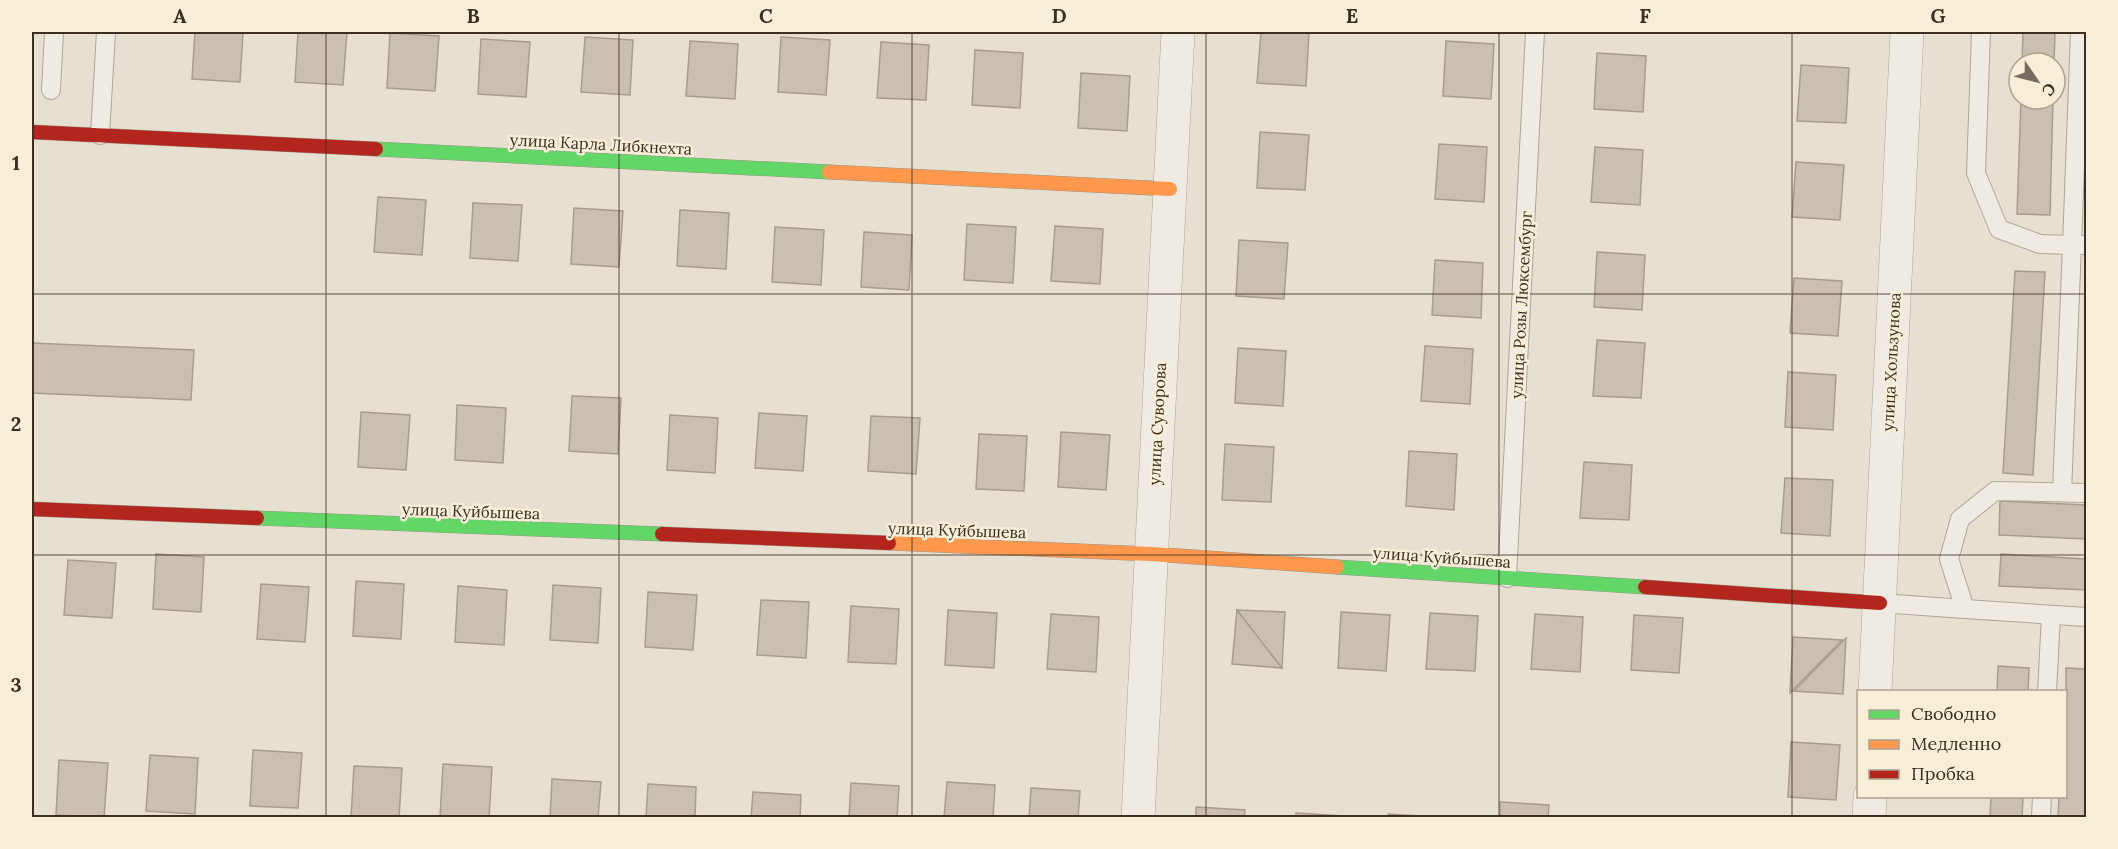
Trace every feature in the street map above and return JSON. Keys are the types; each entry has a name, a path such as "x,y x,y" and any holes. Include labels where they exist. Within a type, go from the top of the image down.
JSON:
{"street":[{"name":"улица Суворова","path":"1138,818 1178,32"},
{"name":"улица Хользунова","path":"1875,690 1907,32"},
{"name":"улица Карла Либкнехта","path":"32,132 1170,189"},
{"name":"улица Куйбышева","path":"32,510 1151,554 1880,603"},
{"path":"1869,818 1870,798"}],"lane":[{"path":"51,90 54,32"},
{"path":"100,135 106,32"},
{"name":"улица Розы Люксембург","path":"1507,578 1535,32"},
{"path":"1981,32 1976,173 1999,229 2040,244 2079,245"},
{"path":"2062,492 2079,245 2080,32"},
{"path":"1965,609 1948,559 1960,519 1995,491 2086,493"},
{"path":"1880,603 2086,617"},
{"path":"2048,690 2051,615"},
{"path":"2041,818 2042,798"}],"building":[{"path":"195,32 243,32 240,82 192,79"},
{"path":"298,32 347,32 343,85 295,82"},
{"path":"1261,32 1309,32 1306,86 1257,83"},
{"path":"2023,32 2055,32 2054,51 2022,51"},
{"path":"390,33 439,36 435,91 387,88"},
{"path":"585,37 633,40 630,95 581,92"},
{"path":"781,37 830,40 826,95 778,92"},
{"path":"481,39 530,42 526,97 478,94"},
{"path":"690,41 738,44 735,99 686,96"},
{"path":"1446,41 1494,44 1491,99 1443,96"},
{"path":"881,42 929,45 926,100 877,98"},
{"path":"975,50 1023,53 1020,108 972,105"},
{"path":"1597,53 1646,56 1643,112 1594,109"},
{"path":"1801,65 1849,68 1846,123 1797,121"},
{"path":"1081,73 1130,76 1127,131 1078,128"},
{"path":"2021,111 2053,111 2050,215 2017,214"},
{"path":"1260,132 1309,135 1305,190 1257,188"},
{"path":"1439,144 1487,147 1484,202 1435,199"},
{"path":"1595,147 1643,150 1640,205 1591,202"},
{"path":"1796,162 1844,165 1840,220 1792,217"},
{"path":"378,197 426,200 422,255 374,252"},
{"path":"473,203 522,205 518,261 470,258"},
{"path":"574,208 623,211 619,267 571,264"},
{"path":"680,210 729,213 726,269 677,266"},
{"path":"967,224 1016,227 1013,283 964,280"},
{"path":"1055,226 1103,229 1100,284 1051,281"},
{"path":"775,227 824,230 821,285 772,282"},
{"path":"864,232 912,235 909,290 861,287"},
{"path":"1239,240 1288,243 1284,299 1236,296"},
{"path":"1597,252 1645,255 1642,310 1594,307"},
{"path":"1435,260 1483,263 1481,318 1432,315"},
{"path":"2015,271 2045,272 2033,475 2003,473"},
{"path":"1794,278 1842,281 1838,336 1790,333"},
{"path":"1597,340 1645,343 1641,398 1593,396"},
{"path":"32,343 194,350 191,400 32,393"},
{"path":"1425,346 1473,349 1470,404 1421,401"},
{"path":"1238,348 1286,351 1283,406 1235,403"},
{"path":"1788,372 1836,375 1833,430 1785,427"},
{"path":"572,396 621,398 618,454 569,451"},
{"path":"457,405 506,408 503,463 455,460"},
{"path":"361,412 410,415 406,470 358,467"},
{"path":"759,413 807,416 803,471 755,468"},
{"path":"670,415 718,418 715,473 667,470"},
{"path":"871,416 920,418 916,474 868,471"},
{"path":"1061,432 1110,435 1106,490 1058,487"},
{"path":"979,434 1027,436 1024,491 976,489"},
{"path":"1225,444 1274,447 1271,502 1222,500"},
{"path":"1409,451 1457,454 1454,510 1406,506"},
{"path":"1584,462 1632,465 1629,520 1580,518"},
{"path":"1785,478 1833,480 1830,536 1781,533"},
{"path":"2000,501 2086,505 2086,539 1999,535"},
{"path":"156,554 204,557 201,612 153,609"},
{"path":"2001,554 2086,559 2086,590 1999,586"},
{"path":"68,560 116,563 112,618 64,615"},
{"path":"356,581 404,584 401,639 353,636"},
{"path":"261,584 309,587 305,642 257,639"},
{"path":"553,585 601,588 598,643 550,640"},
{"path":"458,586 507,590 504,645 455,642"},
{"path":"648,592 697,595 693,650 645,647"},
{"path":"761,600 809,602 806,658 757,655"},
{"path":"851,606 899,609 896,664 848,662"},
{"path":"948,610 997,613 994,668 945,665"},
{"path":"1237,610 1282,668 1232,664"},
{"path":"1237,610 1285,612 1282,668"},
{"path":"1341,612 1390,615 1386,671 1338,668"},
{"path":"1430,613 1478,616 1475,671 1426,669"},
{"path":"1051,614 1099,617 1096,672 1047,669"},
{"path":"1535,614 1583,617 1580,672 1531,669"},
{"path":"1634,615 1683,618 1679,673 1631,670"},
{"path":"1793,637 1842,640 1790,693"},
{"path":"1846,638 1843,694 1794,691"},
{"path":"1998,666 2029,668 2028,690 1997,690"},
{"path":"2066,668 2086,669 2086,818 2058,818 2059,798 2067,798"},
{"path":"1791,742 1840,745 1836,800 1788,797"},
{"path":"253,750 302,753 298,808 250,806"},
{"path":"150,755 198,758 195,814 146,811"},
{"path":"59,760 108,763 104,818 56,815"},
{"path":"443,764 492,767 489,818 440,818"},
{"path":"354,766 402,768 399,818 351,818"},
{"path":"552,779 601,782 598,818 550,818"},
{"path":"947,782 995,785 993,818 944,818"},
{"path":"851,783 899,786 897,818 849,818"},
{"path":"648,784 696,787 695,818 646,818"},
{"path":"1031,788 1080,791 1078,818 1029,818"},
{"path":"753,792 801,795 800,818 751,818"},
{"path":"1991,798 2023,798 2022,818 1990,818"},
{"path":"1500,802 1549,805 1548,818 1500,818"},
{"path":"1196,807 1245,810 1244,818 1196,818"},
{"path":"1296,813 1344,816 1344,818 1296,818"},
{"path":"1388,814 1437,817 1388,818"}],"traffic: fast":[{"path":"376,149 829,172"},
{"path":"257,518 662,534"},
{"path":"1337,567 1645,587"}],"traffic: slow":[{"path":"829,172 1170,189"},
{"path":"889,543 1151,554 1337,567"}],"traffic: jam":[{"path":"32,132 376,149"},
{"path":"32,509 257,518"},
{"path":"662,534 889,543"},
{"path":"1645,587 1880,603"}]}
